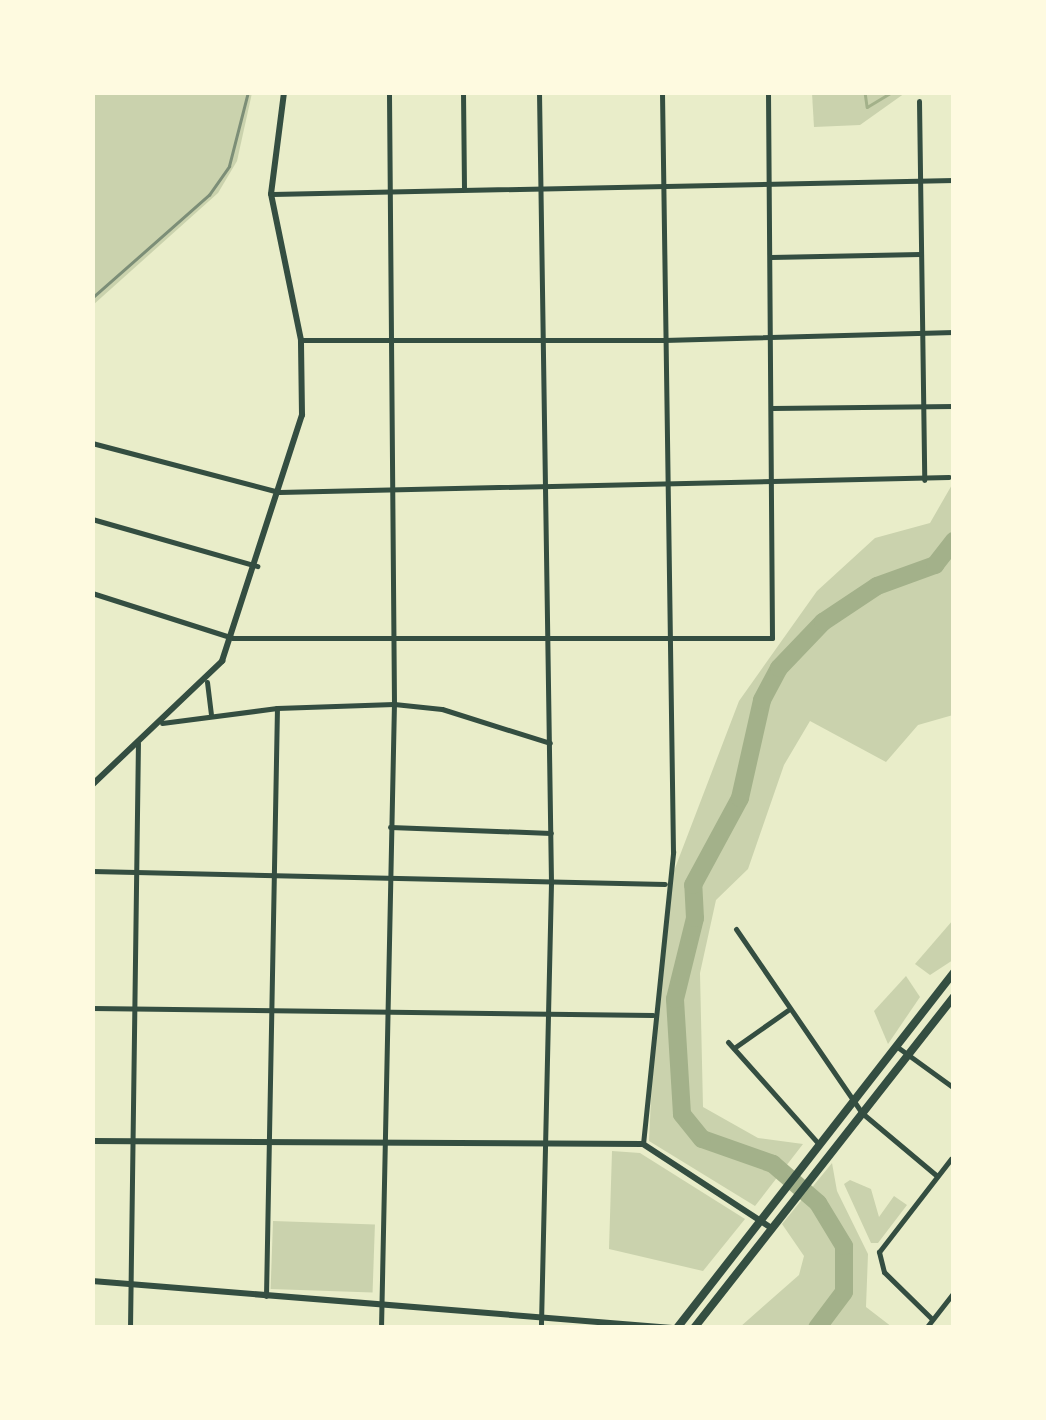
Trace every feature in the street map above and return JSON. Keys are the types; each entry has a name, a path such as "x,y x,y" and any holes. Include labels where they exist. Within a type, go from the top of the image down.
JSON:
{"main road":[{"path":"92,784 206,682 233,638 302,415 301,340 271,194 284,92"},
{"path":"92,1280 542,1314 675,1328 954,972"},
{"path":"694,1328 954,997"},
{"path":"92,1140 267,1137 643,1144 770,1227"}],"street":[{"path":"381,1328 394,704 389,92"},
{"path":"463,92 464,188"},
{"path":"539,92 551,833 541,1328"},
{"path":"643,1144 665,884 672,852 662,92"},
{"path":"92,594 233,638 772,638 774,483 768,92"},
{"path":"919,101 924,480"},
{"path":"271,194 390,188 954,180"},
{"path":"771,257 920,254"},
{"path":"301,340 543,342 954,332"},
{"path":"772,408 954,406"},
{"path":"92,442 279,492 924,480 948,476"},
{"path":"92,518 257,566"},
{"path":"206,682 211,714"},
{"path":"162,723 277,708 394,704 442,709 550,743"},
{"path":"266,1296 277,708"},
{"path":"130,1328 138,743"},
{"path":"390,827 551,833"},
{"path":"92,871 388,882 665,884"},
{"path":"736,929 862,1114 937,1176"},
{"path":"92,1008 654,1015"},
{"path":"734,1048 788,1010"},
{"path":"728,1042 817,1146"},
{"path":"896,1046 954,1088"},
{"path":"932,1319 884,1272 879,1252 951,1159"},
{"path":"926,1328 954,1292"}],"green space":[{"path":"93,92 252,93 237,161 218,193 93,305"},
{"path":"812,92 905,93 860,125 814,127"},
{"path":"953,483 953,715 918,725 886,762 810,721 784,765 748,869 716,900 700,973 703,1107 758,1138 803,1144 755,1206 649,1141 655,1016 672,876 739,701 817,591 875,538 930,523"},
{"path":"953,920 953,960 930,975 915,964"},
{"path":"906,976 920,997 888,1044 874,1011"},
{"path":"612,1151 640,1153 745,1219 703,1271 609,1249"},
{"path":"832,1163 837,1191 868,1254 866,1307 892,1327 740,1327 799,1275 804,1256 782,1224"},
{"path":"850,1180 871,1189 879,1217 894,1196 907,1205 878,1243 871,1243 844,1184"},
{"path":"273,1221 375,1225 373,1293 271,1289"}],"waterway":[{"path":"865,92 867,107 892,92"},
{"path":"817,1328 844,1292 844,1246 818,1203 773,1164 702,1139 682,1114 675,999 695,918 693,885 740,798 762,700 779,668 823,622 877,586 935,565 954,541"}],"railway":[{"path":"92,298 209,195 229,166 248,92"}]}
